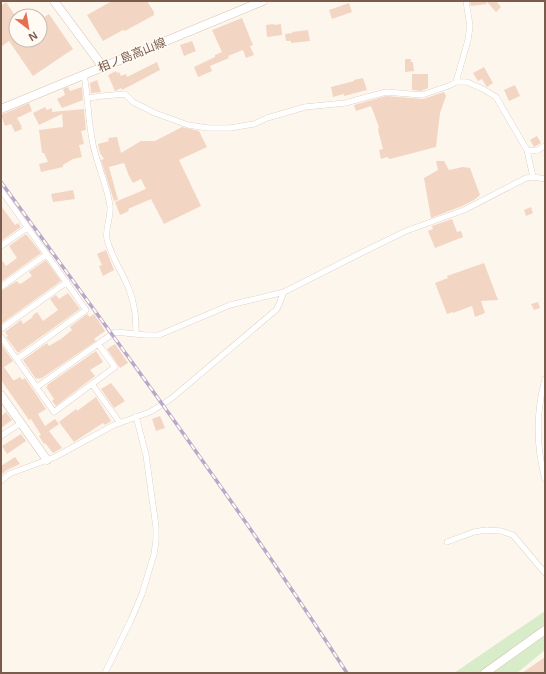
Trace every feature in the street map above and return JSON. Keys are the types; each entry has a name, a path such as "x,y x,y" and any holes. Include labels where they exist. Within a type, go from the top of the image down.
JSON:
{"main road":[{"path":"54,1 103,67"},
{"name":"相ノ島高山線","path":"1,109 263,1"},
{"path":"1,395 47,460"},
{"path":"485,673 545,630"}],"street":[{"path":"456,82 468,40 470,26 466,1"},
{"path":"84,75 92,139 110,206 110,219 106,230 108,241 118,268 129,289 134,303 136,310 136,334"},
{"path":"88,98 125,94 133,102 155,113 188,125 208,128 230,128 254,124 267,118 305,107 345,103 386,92 422,95 456,82 467,82 496,97 527,150 533,177"},
{"path":"527,150 536,151 545,146"},
{"path":"37,387 115,332 159,335 230,304 284,292 406,231 464,210 526,178 533,177 545,179"},
{"path":"1,190 86,310 17,359"},
{"path":"1,246 27,228"},
{"path":"1,287 47,254"},
{"path":"1,328 67,282"},
{"path":"1,480 9,474 55,457 120,423 150,412 172,398 277,310 284,292"},
{"path":"1,337 54,412 115,367 98,344"},
{"path":"545,379 539,410 538,436 540,462 545,479"},
{"path":"92,384 120,423"},
{"path":"105,673 132,620 142,594 156,540 156,527 146,454 136,416"},
{"path":"1,436 21,422"},
{"path":"448,542 474,532 486,530 501,531 513,536 544,569"}],"green space":[{"path":"545,611 545,650 517,673 454,673"}],"building":[{"path":"112,1 147,1 154,12 154,15 103,41 87,15"},
{"path":"470,1 486,1 487,4 471,6"},
{"path":"496,1 501,7 496,12 487,2"},
{"path":"6,2 10,8 8,8 8,42 1,47 1,6"},
{"path":"349,3 352,12 332,19 329,10"},
{"path":"49,14 73,49 33,76 14,48 48,48"},
{"path":"242,18 253,45 250,46 254,55 246,58 243,50 210,66 212,71 198,77 194,67 222,52 212,30"},
{"path":"281,24 282,35 267,37 266,25"},
{"path":"308,30 310,41 291,43 291,41 286,41 285,34"},
{"path":"192,41 196,51 184,56 180,45"},
{"path":"405,59 411,59 411,62 413,62 414,71 405,72"},
{"path":"157,62 160,70 122,90 121,88 115,91 108,75 116,71 117,73 119,72 121,76 126,74 127,77"},
{"path":"484,67 493,83 487,87 482,79 478,81 473,73"},
{"path":"412,74 428,74 428,88 421,91 412,90"},
{"path":"363,78 367,90 344,96 344,94 333,97 331,87"},
{"path":"97,80 101,92 91,93 90,83"},
{"path":"515,85 520,96 509,101 504,90"},
{"path":"68,87 70,91 82,87 83,100 62,108 57,99 65,95 63,89"},
{"path":"444,92 446,96 440,113 436,147 390,159 387,157 381,159 379,150 383,149 378,130 379,127 371,106 356,111 354,105 386,96 423,99"},
{"path":"29,103 32,111 17,118 22,129 15,132 11,124 5,126 1,115"},
{"path":"45,107 47,110 52,108 52,112 84,109 86,130 81,131 84,144 79,145 82,157 73,159 63,165 63,167 41,172 39,164 48,162 44,153 42,153 39,130 63,127 62,114 39,125 33,113"},
{"path":"182,127 199,131 207,147 179,160 201,206 164,224 151,199 128,209 129,211 120,215 115,202 146,189 141,179 133,183 124,163 109,167 118,200 114,201 101,160 104,159 100,153 98,144 109,141 108,138 117,137 121,153 141,141 155,141"},
{"path":"537,136 541,143 534,147 530,140"},
{"path":"436,161 444,161 449,170 463,167 470,168 480,195 462,206 431,218 424,178 438,170"},
{"path":"73,190 75,199 53,202 51,194"},
{"path":"1,206 15,225 18,223 21,227 1,241"},
{"path":"531,207 533,213 526,216 524,210"},
{"path":"452,219 457,232 461,231 463,237 435,248 428,231 433,229 432,226"},
{"path":"26,234 41,253 1,282 1,259 6,266 17,258 9,246"},
{"path":"106,250 114,270 103,276 99,266 102,265 97,254"},
{"path":"46,260 61,281 1,324 1,291 17,281 19,284 22,283 32,276 29,272"},
{"path":"484,263 498,300 481,301 485,313 475,317 472,306 447,314 435,283 448,278 447,276"},
{"path":"68,293 80,309 18,353 6,337 8,336 5,332 21,320 23,324 37,312 43,321 58,310 50,299 56,295 59,299"},
{"path":"538,302 540,308 534,310 531,304"},
{"path":"87,314 90,317 94,314 105,331 94,339 96,341 42,378 36,379 23,360 47,343 49,346 61,339 72,330 70,327"},
{"path":"1,344 13,361 4,367 13,380 20,377 22,380 25,378 46,409 38,414 45,426 55,419 59,424 49,431 62,448 53,453 45,443 44,444 39,436 41,435 31,419 29,420 1,380"},
{"path":"115,344 128,363 120,368 107,349"},
{"path":"96,351 103,362 90,370 95,376 56,406 52,401 54,399 46,387 48,386 47,385"},
{"path":"111,383 125,401 114,408 101,389"},
{"path":"96,397 111,421 105,425 103,423 74,442 59,422 76,409 77,411"},
{"path":"6,412 12,420 1,428 1,416"},
{"path":"160,416 165,428 156,431 152,419"},
{"path":"21,434 26,441 7,454 2,446"},
{"path":"15,457 20,464 7,470 1,475 1,466"},
{"path":"545,657 545,673 522,673"}],"railway":[{"path":"1,182 134,364 264,548 347,673"}]}
